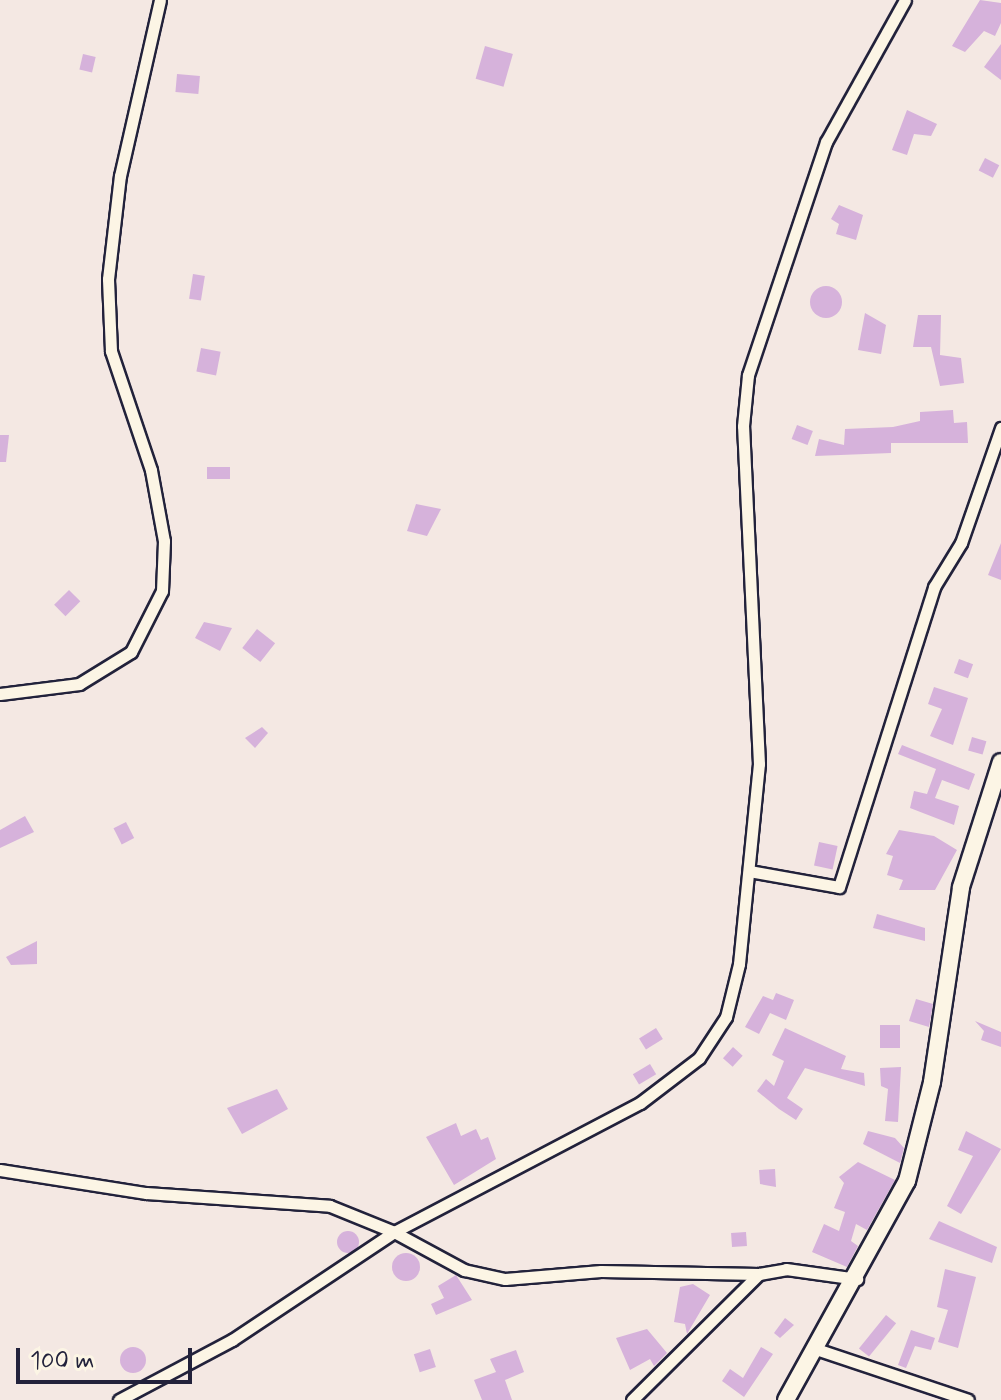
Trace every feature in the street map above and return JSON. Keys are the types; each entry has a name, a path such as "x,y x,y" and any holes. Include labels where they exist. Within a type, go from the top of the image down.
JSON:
{"main road":[{"path":"786,1400 895,1215 920,1136 961,887 1001,762"}],"street":[{"path":"0,694 79,684 131,652 162,591 164,541 151,470 111,351 108,279 120,176 160,0"},
{"path":"119,1400 244,1333 394,1232 640,1103 699,1058 726,1017 749,871 759,749 743,426 748,375 826,142 905,0"},
{"path":"749,871 839,887 934,587 961,543 1001,428"},
{"path":"0,1170 146,1193 330,1206 394,1232 464,1270 505,1279 601,1271 759,1274 786,1269 858,1280"},
{"path":"632,1400 759,1274"},
{"path":"816,1349 968,1400"}],"building":[{"path":"980,0 1001,3 1001,23 995,36 984,31 965,52 952,46"},
{"path":"1001,44 1001,80 984,67"},
{"path":"485,46 513,54 504,87 476,79"},
{"path":"83,54 96,57 92,73 79,70"},
{"path":"177,74 200,76 198,94 175,92"},
{"path":"907,110 937,124 931,136 914,134 907,155 892,150"},
{"path":"985,158 999,165 993,178 979,170"},
{"path":"839,205 863,215 856,240 836,234 839,224 831,219"},
{"path":"193,274 205,276 201,301 189,299"},
{"path":"826,286 837,291 842,302 837,313 826,318 815,313 810,302 815,291"},
{"path":"865,313 886,325 881,354 858,350"},
{"path":"918,315 941,315 940,355 961,358 964,383 940,386 931,347 913,347"},
{"path":"201,348 221,352 216,375 196,372"},
{"path":"953,410 954,423 967,422 968,443 891,443 891,453 815,456 819,439 844,445 845,429 893,427 920,421 920,412"},
{"path":"797,425 813,431 807,445 792,439"},
{"path":"0,435 9,435 6,462 0,462"},
{"path":"207,467 230,467 230,479 207,479"},
{"path":"416,504 441,509 427,536 407,531"},
{"path":"1001,543 1001,580 988,575"},
{"path":"69,590 80,601 65,616 54,605"},
{"path":"204,622 232,628 220,651 195,638"},
{"path":"257,629 275,643 260,662 242,648"},
{"path":"959,659 973,664 968,678 954,673"},
{"path":"934,687 968,698 953,745 930,736 942,709 928,704"},
{"path":"262,727 268,733 255,748 245,738"},
{"path":"972,737 986,741 983,755 968,750"},
{"path":"902,745 975,774 969,790 942,780 935,798 959,806 954,825 910,808 914,791 927,794 936,769 898,754"},
{"path":"25,816 34,832 0,848 0,830"},
{"path":"126,822 134,838 122,844 114,828"},
{"path":"899,830 934,836 957,850 935,890 899,890 903,880 887,875 893,856 886,854"},
{"path":"819,842 838,846 833,869 814,865"},
{"path":"877,914 925,928 925,941 873,928"},
{"path":"37,941 37,964 11,965 6,957"},
{"path":"776,993 794,1000 786,1020 770,1013 759,1034 745,1027 763,996 773,1000"},
{"path":"916,999 933,1004 929,1027 909,1021"},
{"path":"975,1021 1001,1032 1001,1047 981,1040 984,1031"},
{"path":"880,1025 900,1025 900,1048 880,1048"},
{"path":"656,1028 663,1039 646,1050 639,1039"},
{"path":"785,1028 846,1056 841,1069 864,1073 865,1086 805,1068 787,1098 803,1109 796,1120 779,1109 757,1091 766,1079 774,1086 784,1061 772,1055"},
{"path":"733,1047 743,1056 733,1067 723,1058"},
{"path":"650,1064 656,1074 639,1085 633,1074"},
{"path":"901,1067 898,1122 885,1121 888,1089 881,1086 880,1068"},
{"path":"277,1089 288,1109 242,1134 227,1108"},
{"path":"456,1123 461,1136 476,1129 481,1140 488,1137 496,1159 454,1185 426,1137"},
{"path":"868,1131 895,1138 904,1148 900,1163 863,1144"},
{"path":"966,1131 1001,1149 961,1214 947,1206 973,1156 958,1150"},
{"path":"858,1162 895,1180 867,1230 856,1224 851,1241 858,1246 847,1267 812,1252 824,1224 839,1231 845,1212 834,1208 844,1183 839,1177"},
{"path":"775,1169 776,1187 760,1184 759,1170"},
{"path":"939,1221 997,1247 992,1263 929,1239"},
{"path":"348,1231 356,1234 359,1242 356,1250 348,1253 340,1250 337,1242 340,1234"},
{"path":"746,1232 747,1246 732,1247 731,1233"},
{"path":"406,1253 416,1257 420,1267 416,1277 406,1281 396,1277 392,1267 396,1257"},
{"path":"945,1269 976,1277 958,1348 938,1342 948,1310 937,1307"},
{"path":"456,1275 472,1300 436,1315 431,1304 444,1298 438,1286"},
{"path":"693,1284 710,1295 687,1334 685,1324 674,1322 680,1287"},
{"path":"886,1315 896,1323 869,1357 859,1348"},
{"path":"785,1318 794,1325 780,1338 774,1333"},
{"path":"647,1329 667,1353 654,1366 650,1359 630,1370 616,1338"},
{"path":"911,1330 935,1338 931,1350 915,1346 906,1368 898,1365"},
{"path":"133,1347 143,1350 146,1360 143,1370 133,1373 123,1370 120,1360 123,1350"},
{"path":"761,1347 773,1354 744,1397 722,1381 730,1369 743,1378"},
{"path":"430,1349 436,1367 420,1372 414,1354"},
{"path":"516,1350 524,1372 505,1380 512,1400 482,1400 474,1380 496,1372 490,1359"}]}
